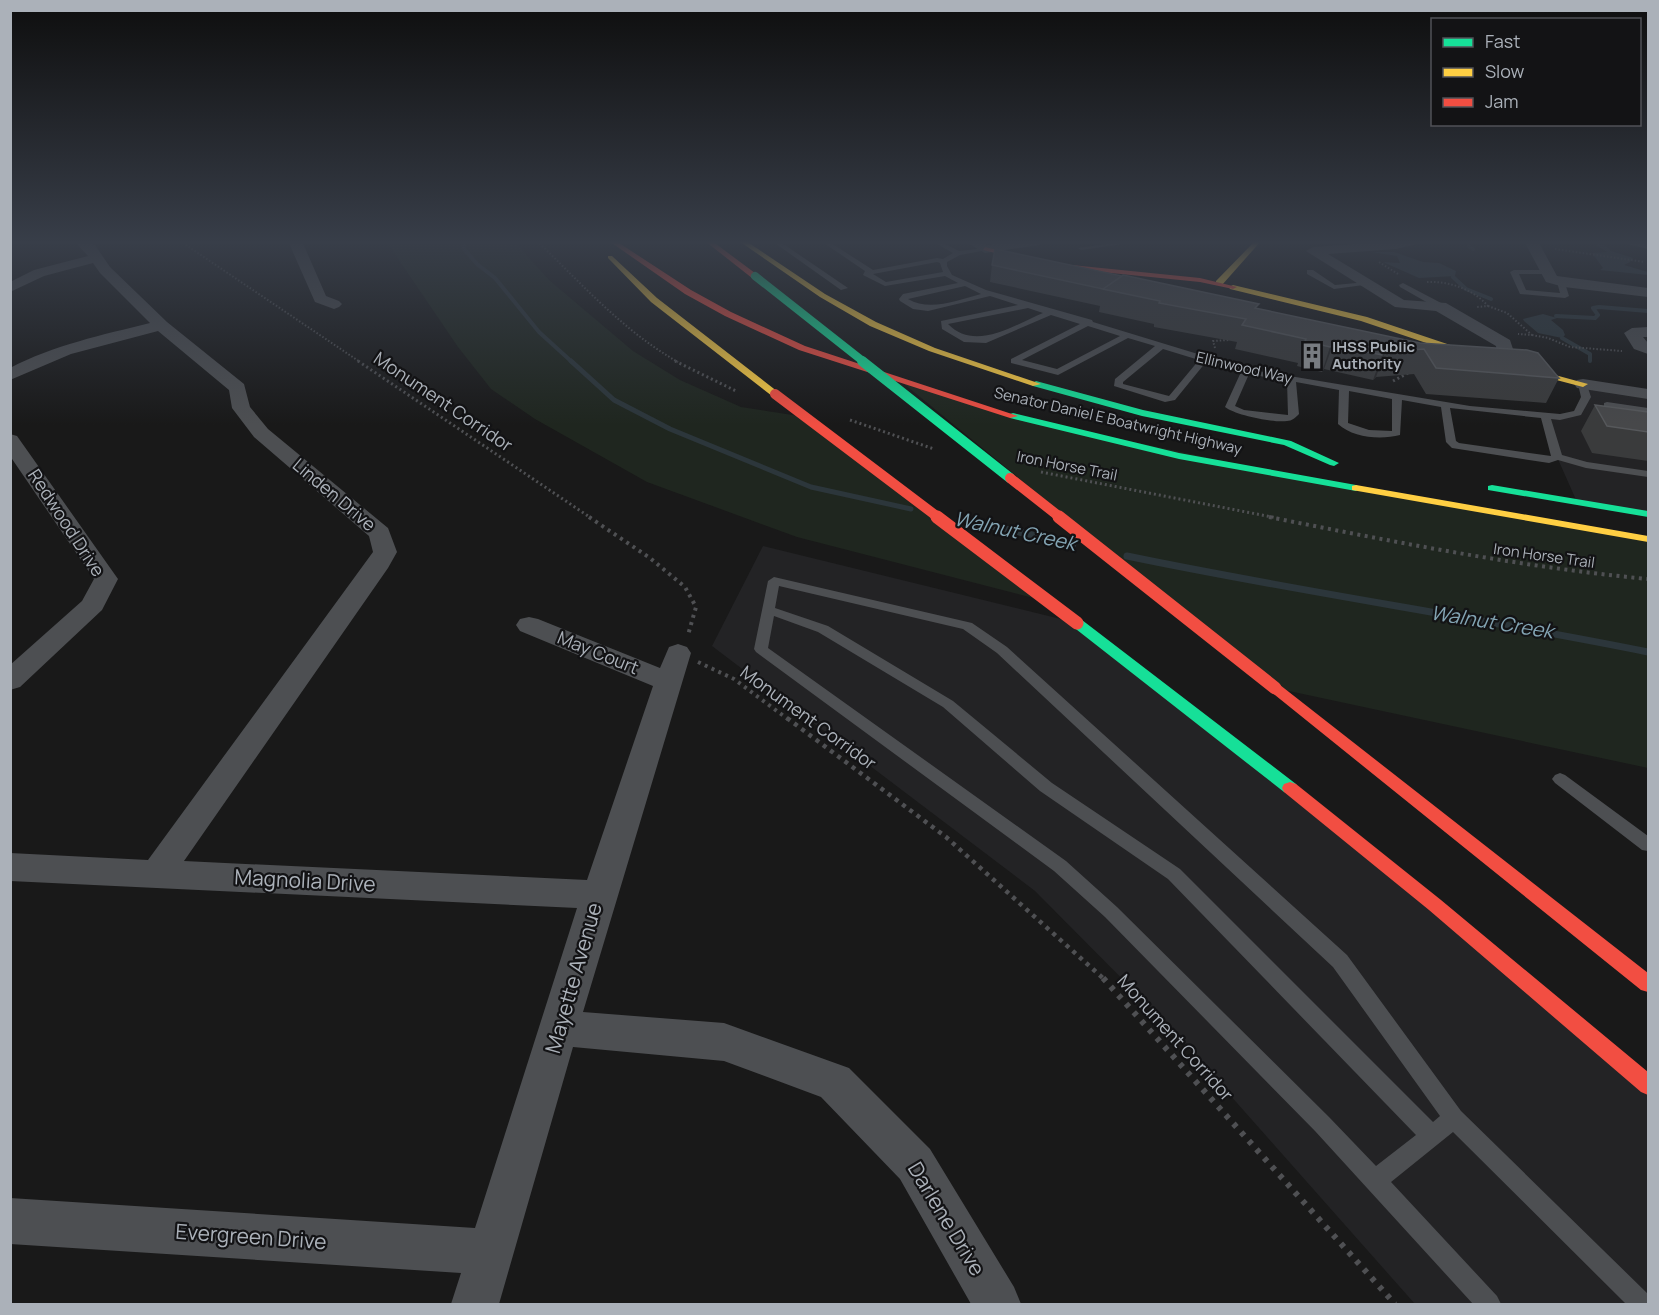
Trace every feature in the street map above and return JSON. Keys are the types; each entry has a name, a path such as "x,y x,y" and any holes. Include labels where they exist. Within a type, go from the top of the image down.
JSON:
{"main road":[{"path":"657,302 1228,740 1435,905 1648,1085"},
{"name":"Senator Daniel E Boatwright Highway","path":"708,302 776,337 831,358 1016,417 1241,468 1648,539"},
{"path":"788,302 1648,984"},
{"name":"Senator Daniel E Boatwright Highway","path":"832,302 874,325 921,345 1076,396 1142,413 1287,443 1340,464 1127,424"},
{"path":"1303,302 1498,363 1583,384"},
{"path":"791,321 880,355"},
{"path":"1473,485 1648,514"}],"street":[{"name":"Linden Drive","path":"138,302 161,325 238,388 241,408 261,433 380,533 385,552 376,568 157,874"},
{"path":"329,302 334,304"},
{"path":"1397,302 1440,306 1492,336 1504,344 1506,355 1498,363"},
{"path":"10,375 33,362 87,343 161,325"},
{"path":"1648,332 1632,333 1640,345 1648,350"},
{"path":"1583,384 1648,394"},
{"name":"Redwood Drive","path":"10,440 106,579 93,605 10,681"},
{"name":"May Court","path":"529,625 673,667"},
{"path":"10,653 39,654"},
{"name":"Mayette Avenue","path":"475,1305 599,895 673,667"},
{"name":"Magnolia Drive","path":"10,867 599,895"},
{"name":"Darlene Drive","path":"560,1028 724,1042 835,1082 915,1164 997,1305"},
{"name":"Evergreen Drive","path":"10,1221 490,1252"}],"lane":[{"path":"908,302 916,307 928,309 955,302"},
{"name":"Ellinwood Way","path":"1019,302 1089,322 1188,355 1246,370 1445,405 1560,417 1578,412 1586,397 1583,384"},
{"path":"1434,302 1440,306"},
{"path":"1028,305 944,323 945,327 967,340 986,340 1051,312"},
{"path":"1089,322 1014,361 1058,372 1128,335"},
{"path":"1161,346 1118,381 1119,386 1165,399 1172,398 1204,359"},
{"path":"1246,370 1230,407 1242,412 1291,417 1294,414 1291,379"},
{"path":"1344,388 1343,424 1354,430 1391,435 1397,433 1403,398"},
{"path":"1445,405 1451,442 1456,446 1549,460 1557,457 1586,465 1648,474"},
{"path":"1607,405 1648,411"},
{"path":"1545,416 1557,457"},
{"path":"1489,1305 1374,1180 1237,1039 1111,912 1060,866 761,649 774,581 968,626 1002,650 1340,961 1454,1118 1642,1305"},
{"path":"769,610 823,629 948,704 1046,787 1174,874 1432,1136"},
{"path":"1560,779 1648,845"},
{"path":"1374,1180 1454,1118"}],"path":[{"name":"Monument Corridor","path":"271,302 650,558 685,587 696,607 687,639 673,667 734,679 946,837 1092,969 1347,1249 1395,1305"},
{"path":"599,302 616,319 658,351 699,375 743,394"},
{"path":"1488,306 1507,313 1529,328 1532,334"},
{"path":"1492,336 1532,334 1570,348 1626,352"},
{"path":"1188,355 1214,349 1213,342 1238,339"},
{"path":"1403,398 1393,381 1410,373 1411,368"},
{"path":"844,418 938,450"},
{"name":"Iron Horse Trail","path":"1040,472 1448,552 1593,574 1648,579"}],"shaded area":[{"path":"428,302 575,302 633,351 680,380 741,407 805,417 1049,602 797,537 647,482 535,419 491,389 458,347"},
{"path":"1543,314 1557,318 1551,320 1563,330 1565,335 1562,338 1538,333 1523,319"},
{"path":"898,379 1016,417 1309,479 1648,539 1648,768 1275,688"},
{"path":"1583,384 1648,394 1648,514 1577,502 1557,457 1545,416 1578,412 1586,397"},
{"path":"763,546 1077,623 1435,905 1648,1085 1648,1304 1415,1304 1167,1024 1035,891 712,646"}],"building":[{"path":"1251,302 1259,304 1255,308 1420,343 1527,350 1538,353 1559,378 1436,368 1424,349 1385,352 1382,355 1333,345 1330,347 1305,341 1306,339 1242,325 1246,319 1159,303"},
{"path":"1595,405 1648,412 1648,432 1607,426"}],"waterway":[{"name":"Walnut Creek","path":"515,302 539,332 572,362"},
{"path":"1556,316 1595,318 1598,315 1593,308 1599,307 1648,311"},
{"path":"1562,338 1590,354 1590,361"},
{"name":"Walnut Creek","path":"571,361 614,400 670,429 811,487 911,509"},
{"name":"Walnut Creek","path":"960,519 1073,544"},
{"name":"Walnut Creek","path":"1127,556 1648,652"}],"traffic: fast":[{"path":"788,302 1010,478"},
{"path":"1036,384 1142,413 1287,443 1334,463"},
{"path":"1013,416 1179,456 1356,488"},
{"path":"1492,488 1648,514"},
{"path":"1077,623 1290,788"}],"traffic: slow":[{"path":"657,302 775,394"},
{"path":"833,302 892,333 1036,384"},
{"path":"1296,302 1364,319 1465,353 1583,384"},
{"path":"1356,488 1648,539"}],"traffic: jam":[{"path":"707,302 802,348 1013,416"},
{"path":"775,394 1077,623"},
{"path":"1010,478 1275,688"},
{"path":"1275,688 1648,984"},
{"path":"1290,788 1435,905 1648,1085"}],"place":[{"name":"IHSS Public Authority","path":"1312,356"}]}
